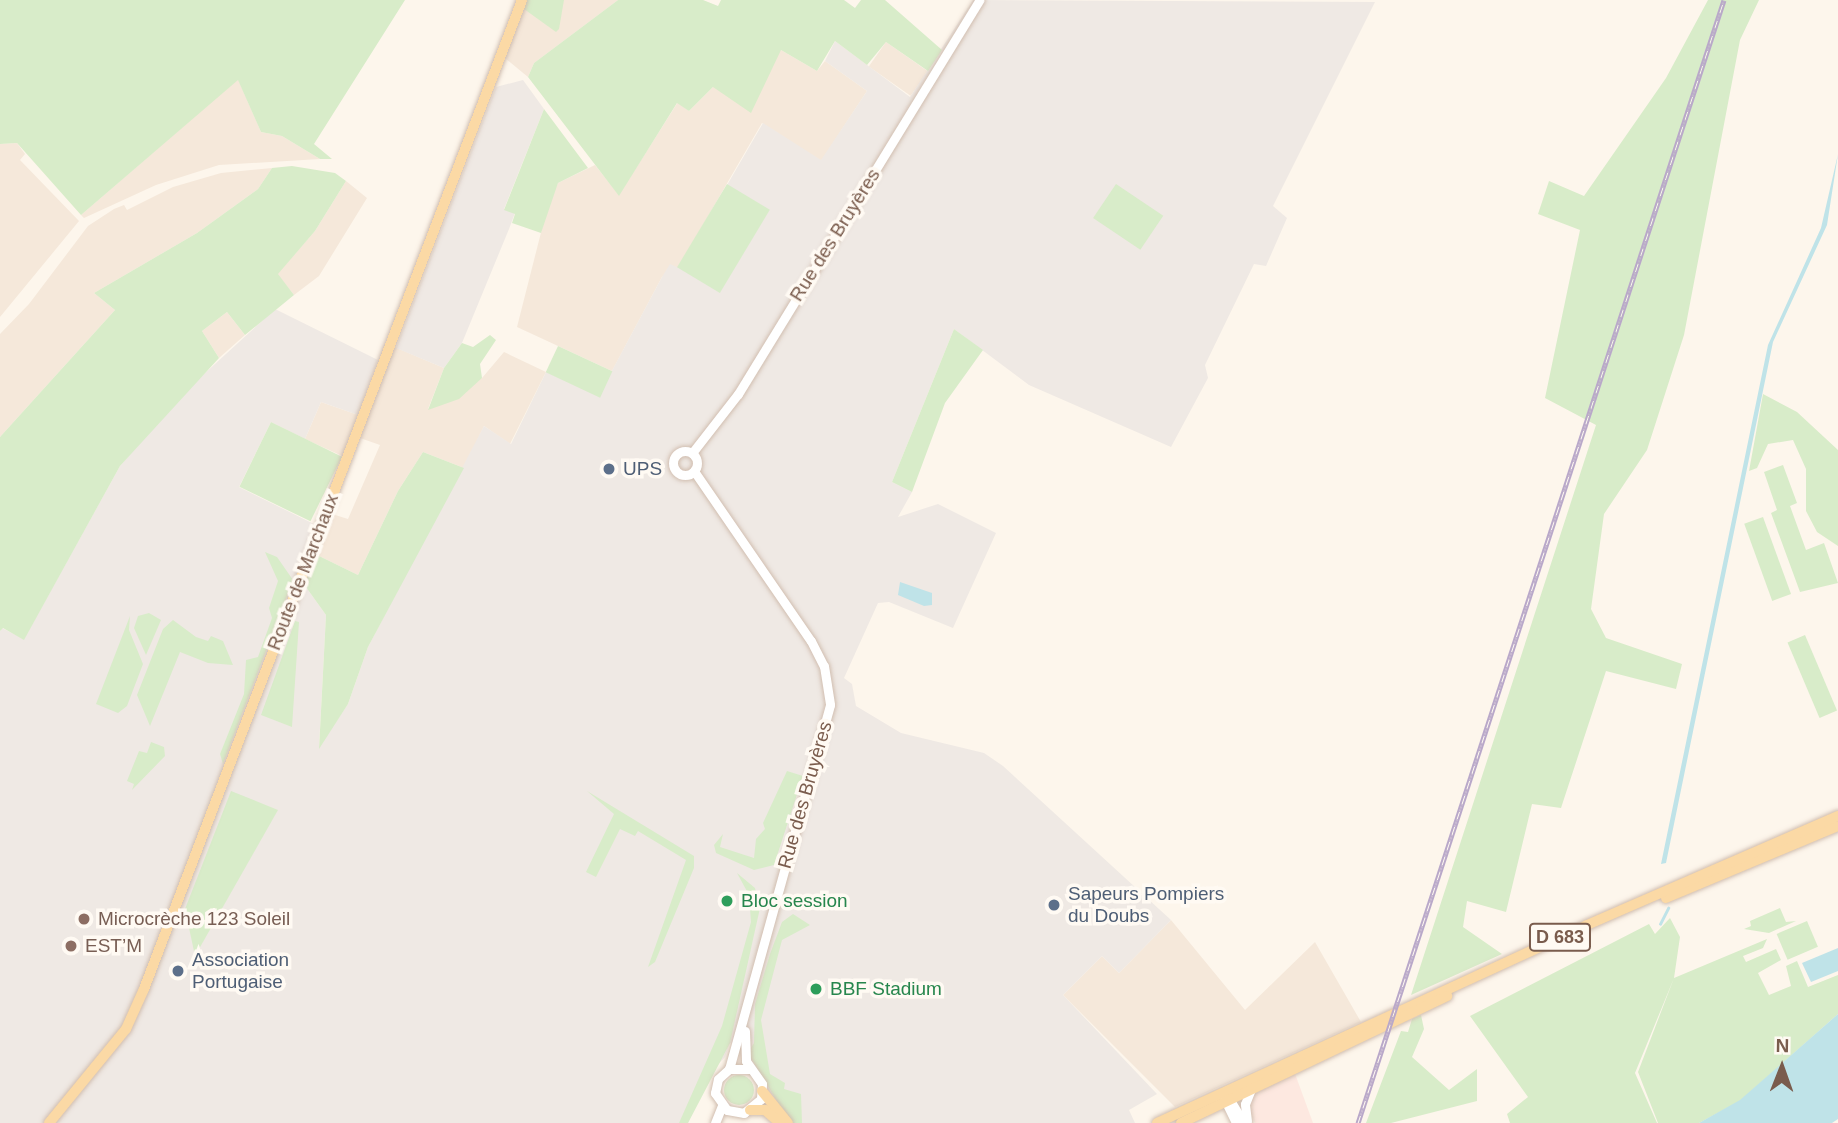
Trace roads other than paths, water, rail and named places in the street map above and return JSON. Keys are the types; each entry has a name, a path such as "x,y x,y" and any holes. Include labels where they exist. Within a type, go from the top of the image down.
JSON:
{"main road":[{"name":"Route de Marchaux","path":"49,1123 126,1030 144,989 522,0"},
{"name":"D 683","path":"1181,1123 1210,1110 1227,1098 1735,860 1838,816"},
{"name":"D 683","path":"1157,1123 1251,1089 1696,886 1838,826"},
{"path":"1696,886 1735,860"},
{"path":"762,1091 788,1123"},
{"path":"750,1110 765,1110 780,1123"}],"street":[{"name":"Rue des Bruyères","path":"692,453 738,394 979,0"},
{"name":"Rue des Bruyères","path":"677,453 692,453 697,463 694,471 683,475 673,465 677,453"},
{"name":"Rue des Bruyères","path":"694,471 813,645 824,666 830,705 729,1069"},
{"path":"722,1106 732,1112 750,1110 762,1091 760,1078 750,1069 744,1051 745,1012"},
{"path":"715,1123 722,1106 716,1086 729,1069 750,1069"},
{"path":"1246,1123 1245,1104 1251,1089"},
{"path":"1227,1098 1236,1123"},
{"path":"1227,1098 1246,1123"},
{"path":"1210,1110 1231,1113"},
{"path":"721,1123 732,1112"}],"water":[{"path":"1838,154 1827,225 1773,342 1666,863 1661,864 1768,345 1821,228"},
{"path":"900,582 932,593 932,605 924,606 898,595"},
{"path":"1838,948 1838,971 1811,982 1802,963"},
{"path":"1838,1014 1838,1119 1832,1123 1699,1123 1740,1100"}],"waterway":[{"path":"1660,924 1668,908"}],"railway":[{"path":"1358,1123 1724,0"}],"place":[{"name":"UPS","path":"609,469"},
{"name":"Bloc session","path":"727,901"},
{"name":"Sapeurs Pompiers du Doubs","path":"1054,905"},
{"name":"Microcrèche 123 Soleil","path":"84,919"},
{"name":"EST’M","path":"71,946"},
{"name":"Association Portugaise","path":"178,971"},
{"name":"BBF Stadium","path":"816,989"}]}
